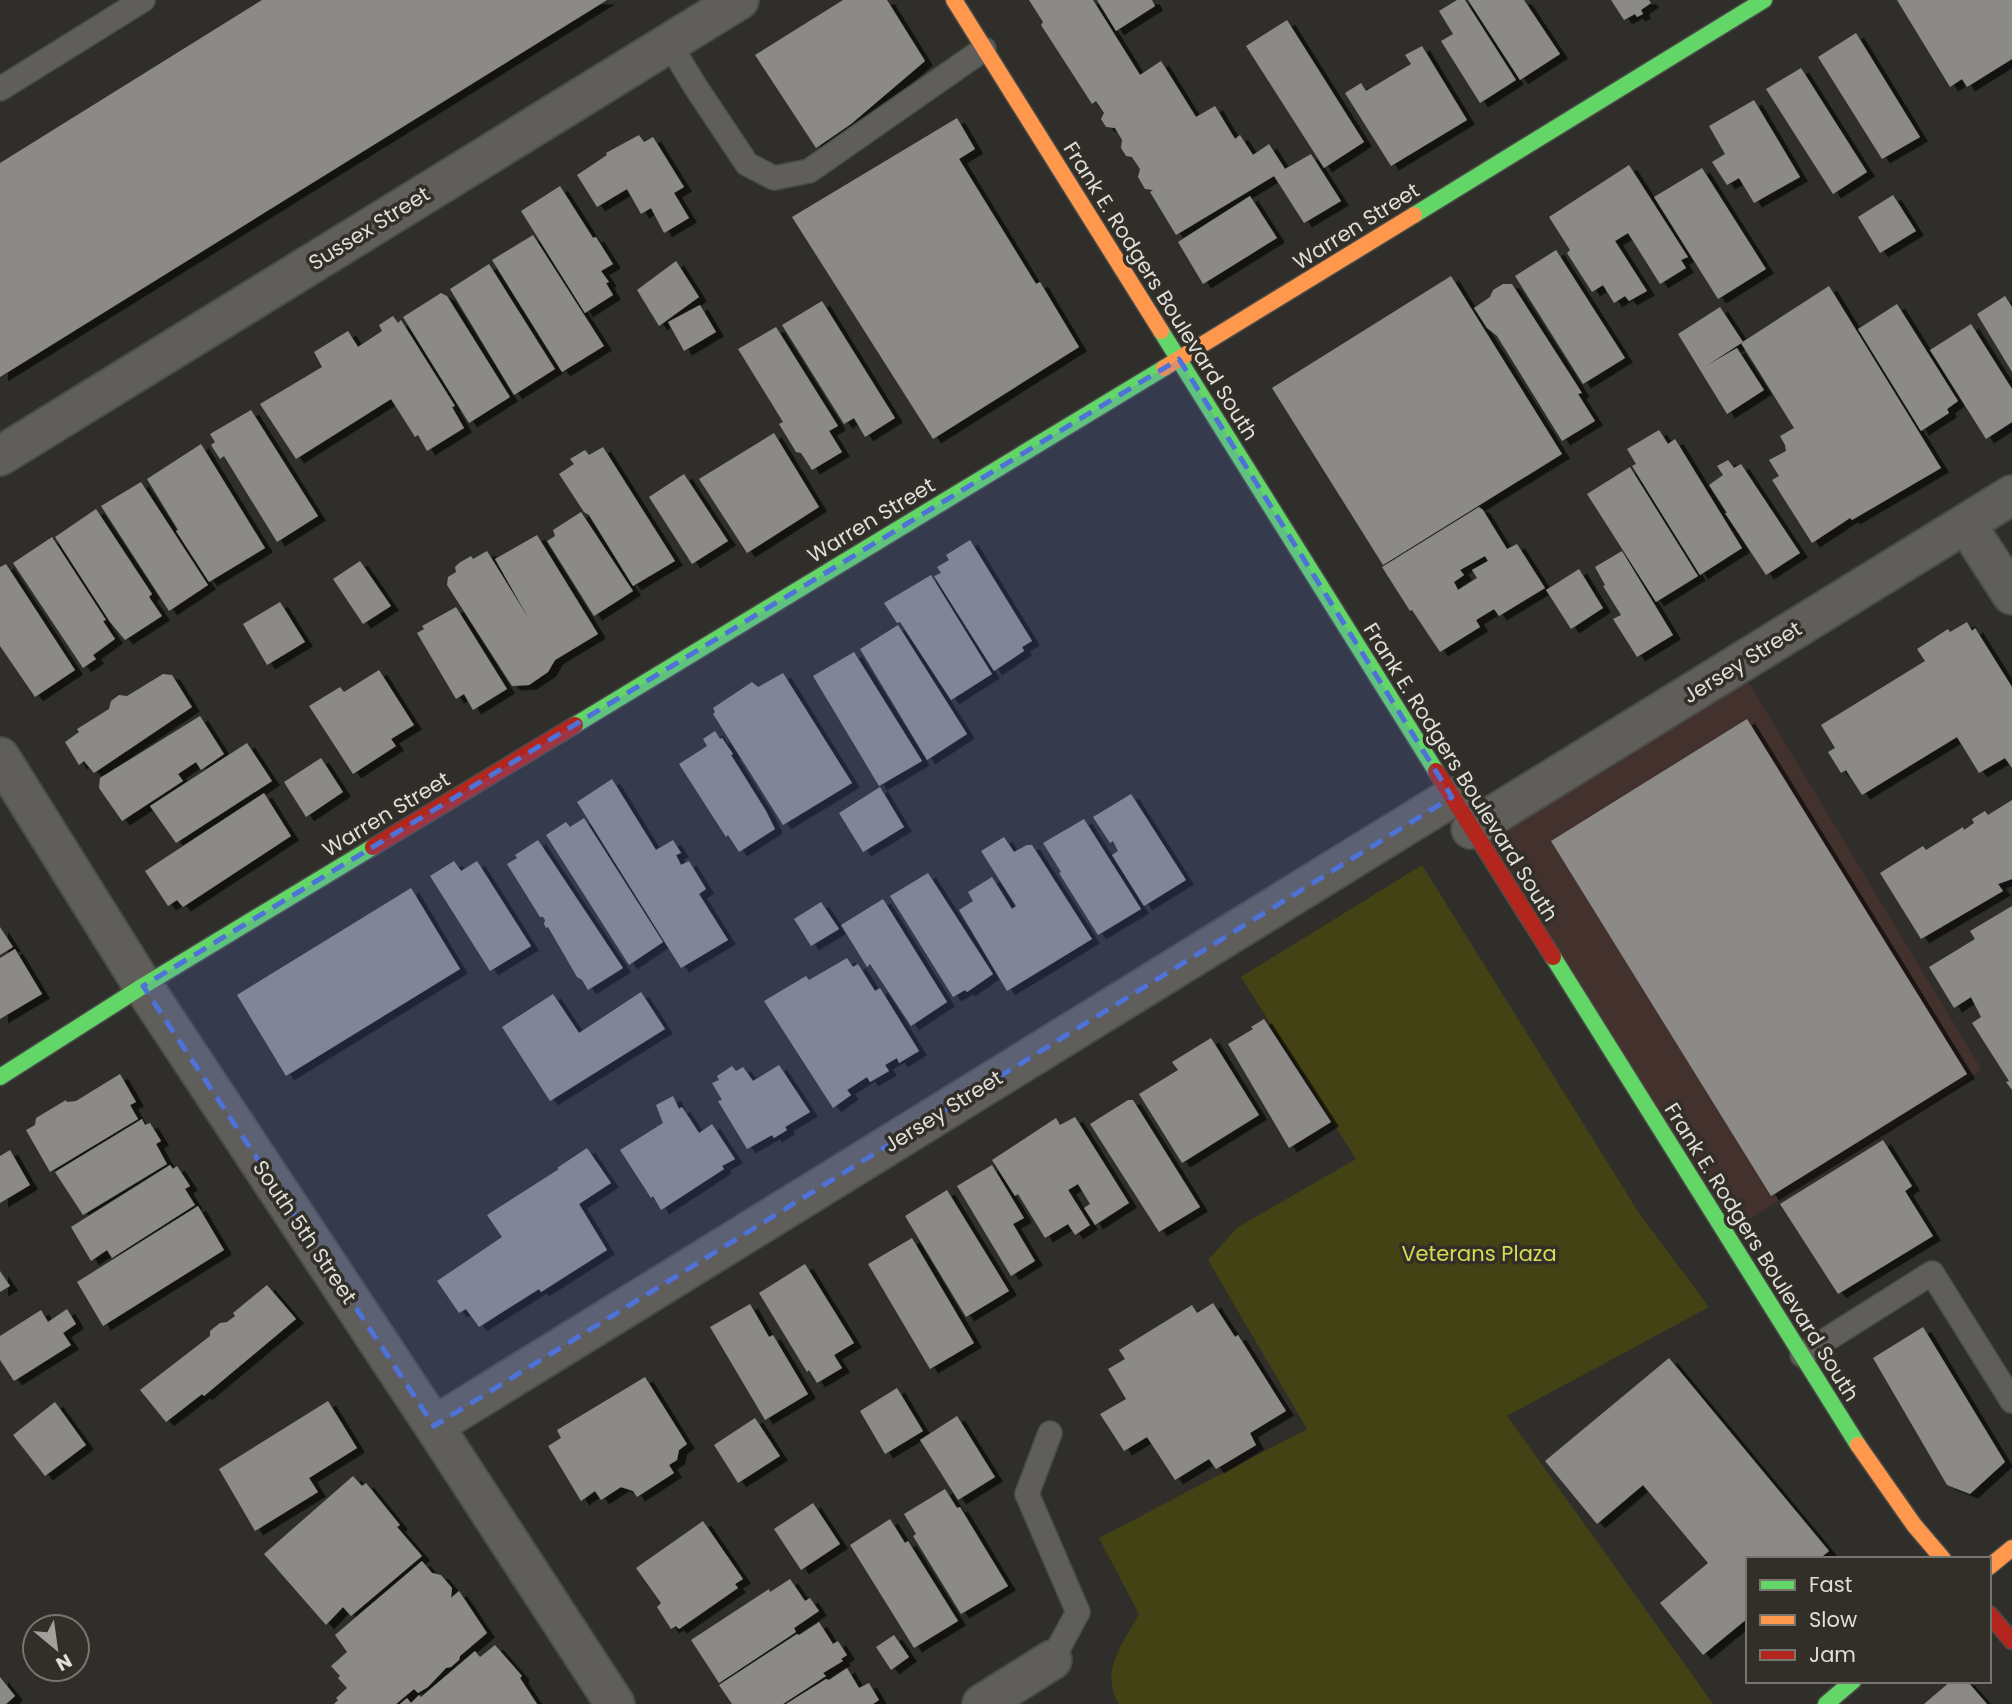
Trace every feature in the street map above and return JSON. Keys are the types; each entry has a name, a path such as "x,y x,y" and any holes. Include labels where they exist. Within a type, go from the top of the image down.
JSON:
{"street":[{"name":"Sussex Street","path":"0,456 739,0"},
{"name":"Frank E. Rodgers Boulevard South","path":"954,0 1875,1472 1940,1557"},
{"name":"Warren Street","path":"0,1077 143,986 1179,359 1764,0"},
{"name":"Jersey Street","path":"1471,829 2012,495"},
{"path":"1966,524 2012,595"},
{"name":"South 5th Street","path":"0,757 143,986 615,1704"},
{"name":"Jersey Street","path":"434,1426 1452,797"},
{"path":"1991,1565 2012,1548"},
{"path":"1991,1616 2012,1641"},
{"path":"982,1704 1052,1660"},
{"path":"1826,1704 1851,1683"}],"lane":[{"path":"0,89 143,0"},
{"path":"669,43 747,164 774,178 809,171 984,49"},
{"path":"1802,1355 1932,1273 2012,1401"},
{"path":"1050,1433 1027,1494 1078,1612 1052,1660"}],"highlighted area":[{"path":"1179,359 1452,797 434,1426 143,986"}],"shaded area":[{"path":"1742,671 1982,1070 1735,1229 1481,831"}],"green space":[{"name":"Veterans Plaza","path":"1422,865 1639,1213 1709,1307 1507,1416 1713,1704 1119,1704 1113,1692 1112,1669 1120,1647 1139,1614 1099,1538 1307,1429 1208,1260 1238,1227 1356,1159 1241,977"}],"building":[{"path":"262,0 607,0 0,377 0,163"},
{"path":"843,0 887,0 925,61 851,124 816,148 755,55"},
{"path":"1029,0 1093,0 1140,75 1161,61 1196,117 1215,106 1235,139 1240,135 1253,155 1269,144 1285,169 1311,154 1341,201 1304,223 1274,176 1176,235 1150,192 1153,190 1145,189 1138,177 1140,169 1132,157 1126,156 1121,148 1122,140 1115,128 1106,127 1101,119 1104,113 1096,101 1092,104 1041,25 1043,22"},
{"path":"1097,0 1152,0 1155,6 1116,31"},
{"path":"1457,0 1465,0 1516,80 1480,103 1441,41 1453,34 1439,11"},
{"path":"1468,0 1524,0 1560,54 1520,80"},
{"path":"1611,0 1649,0 1651,3 1641,10 1643,14 1637,17 1635,14 1624,20"},
{"path":"1897,0 2012,0 2012,59 1967,87 1962,79 1950,87"},
{"path":"1287,20 1364,142 1324,168 1246,46"},
{"path":"1856,33 1920,137 1882,159 1818,57"},
{"path":"1422,46 1467,120 1391,166 1345,93 1361,83 1366,91 1411,64 1405,55"},
{"path":"1801,68 1867,172 1833,194 1766,89"},
{"path":"1754,100 1800,177 1754,203 1739,178 1727,185 1712,162 1725,154 1709,126"},
{"path":"957,118 975,149 959,159 1036,284 1040,282 1079,347 933,439 792,217"},
{"path":"639,135 644,142 653,137 684,187 674,193 689,218 664,233 651,208 641,214 627,189 597,207 577,175 607,155 606,153"},
{"path":"1629,165 1688,257 1681,260 1686,268 1660,284 1628,233 1615,241 1647,291 1629,301 1625,296 1614,303 1603,285 1592,292 1567,253 1570,250 1549,217"},
{"path":"1702,168 1766,269 1718,299 1654,197"},
{"path":"560,186 613,264 601,271 609,282 606,283 613,295 585,313 521,211"},
{"path":"1893,195 1916,231 1880,253 1858,217"},
{"path":"1250,196 1277,238 1203,284 1178,242"},
{"path":"533,235 604,346 562,372 492,260"},
{"path":"1556,250 1625,358 1583,384 1515,276"},
{"path":"676,261 699,297 659,326 637,290"},
{"path":"489,264 555,369 514,395 450,289"},
{"path":"1451,276 1562,454 1383,565 1272,388"},
{"path":"1503,284 1512,284 1582,393 1578,394 1595,421 1562,441 1497,336 1487,328 1474,308"},
{"path":"1829,286 1941,468 1852,520 1850,518 1812,543 1772,480 1779,476 1769,460 1786,451 1780,436 1794,428 1741,343"},
{"path":"441,293 447,296 510,397 469,423 403,317"},
{"path":"2005,296 2012,307 2012,372 1977,314"},
{"path":"822,301 895,418 865,437 854,418 844,424 782,325"},
{"path":"1897,304 1958,401 1947,409 1949,413 1921,431 1858,329"},
{"path":"700,305 716,332 684,351 668,322"},
{"path":"1720,307 1743,342 1706,366 1737,348 1764,390 1727,414 1678,334"},
{"path":"393,316 398,323 401,320 455,406 452,407 464,428 427,451 391,399 296,459 260,404 322,367 314,352 348,331 358,347 382,331 379,325"},
{"path":"1971,324 2012,389 2012,422 1986,439 1930,350"},
{"path":"776,327 838,426 829,431 842,452 812,470 801,453 796,452 779,424 783,422 738,349"},
{"path":"251,410 318,516 277,542 224,456 220,459 211,445 215,442 210,434"},
{"path":"1659,430 1668,444 1675,439 1742,548 1700,575 1632,466 1636,464 1627,449"},
{"path":"774,433 819,507 747,553 699,479"},
{"path":"201,444 265,548 209,582 147,479"},
{"path":"603,447 675,561 633,586 589,515 584,512 559,474 574,464 570,459 585,450 589,455"},
{"path":"1728,460 1734,468 1741,464 1800,553 1766,575 1709,485 1723,475 1717,466"},
{"path":"1630,467 1698,576 1656,602 1587,494"},
{"path":"684,474 728,541 692,564 649,497"},
{"path":"141,482 208,585 169,611 101,506"},
{"path":"1479,507 1507,549 1517,544 1545,588 1499,616 1494,609 1476,620 1480,627 1440,652 1382,567","holes":["1485,556 1488,561 1472,570 1477,578 1458,590 1454,582 1464,575 1460,570"]},
{"path":"96,509 152,594 149,597 162,616 125,640 110,622 55,537"},
{"path":"581,512 633,591 594,616 547,541 555,536 553,530"},
{"path":"537,535 598,634 555,660 548,672 529,685 512,686 447,585 448,577 456,572 455,567 459,563 487,551 529,619 495,559"},
{"path":"52,537 106,620 103,621 115,639 93,655 96,659 83,668 13,563"},
{"path":"970,540 1032,641 1022,647 1024,651 994,671 934,576 941,573 937,567 949,560 946,555"},
{"path":"1622,551 1673,635 1637,657 1613,619 1621,615 1595,567"},
{"path":"360,561 391,606 363,624 333,579"},
{"path":"6,564 75,670 35,697 0,646 0,567"},
{"path":"1579,569 1603,608 1571,629 1546,590"},
{"path":"931,575 992,674 951,700 900,622 897,623 884,603"},
{"path":"280,602 305,642 267,665 243,624"},
{"path":"456,607 507,689 473,710 464,694 456,699 417,633 424,629 422,626"},
{"path":"1967,622 1972,631 1975,628 2012,687 2012,768 2005,758 1979,773 1957,737 1862,795 1846,770 1841,773 1828,752 1835,748 1821,725 1925,661 1917,649 1948,629 1950,632"},
{"path":"898,625 967,734 927,760 860,649"},
{"path":"854,652 922,761 879,786 813,676"},
{"path":"379,670 414,725 391,739 396,746 353,774 309,706 340,687 344,692"},
{"path":"783,673 852,783 783,825 713,714 713,708 752,682 758,687"},
{"path":"163,674 172,675 192,707 94,773 84,761 79,765 65,742 79,732 77,729 109,709 111,701 119,695 127,696"},
{"path":"200,716 224,754 201,770 196,762 178,774 183,781 122,821 99,788 100,778"},
{"path":"1747,719 1967,1074 1771,1196 1551,841"},
{"path":"715,731 733,754 731,755 775,829 739,852 728,835 726,837 679,764 707,746 703,739"},
{"path":"247,743 272,781 176,843 150,806"},
{"path":"321,758 343,792 306,817 284,782"},
{"path":"612,779 656,850 673,840 681,853 676,855 681,865 689,861 706,889 699,894 728,940 681,968 577,802"},
{"path":"880,787 904,827 863,852 839,813"},
{"path":"264,793 291,836 183,907 177,900 168,906 145,871"},
{"path":"1131,794 1186,880 1144,906 1112,855 1118,851 1113,841 1110,843 1093,817"},
{"path":"2012,800 2012,879 1998,884 2003,891 1921,939 1880,873 1923,846 1926,850 1963,827 1964,830 1974,823 1972,819 1985,811 1988,815"},
{"path":"584,818 663,942 629,965 546,835 566,822 570,827"},
{"path":"1084,819 1141,909 1098,935 1043,843"},
{"path":"1004,837 1014,852 1032,845 1092,939 1007,991 959,910 973,901 968,892 992,877 1012,909 1016,906 981,851"},
{"path":"538,840 623,968 588,990 577,977 548,927 546,928 545,920 540,917 507,864 517,858 515,855"},
{"path":"454,861 461,871 477,861 531,946 490,971 430,876"},
{"path":"928,873 993,974 967,992 965,990 953,997 890,896"},
{"path":"411,888 460,969 286,1076 237,995"},
{"path":"883,899 947,1002 911,1026 870,964 867,967 841,925"},
{"path":"821,902 839,929 811,946 794,919"},
{"path":"2012,906 2012,1090 1972,1023 1981,1017 1971,997 1954,1008 1929,967 1975,939 1970,931"},
{"path":"0,927 13,947 0,955"},
{"path":"15,949 42,994 0,1019 0,958"},
{"path":"847,958 853,967 858,964 875,991 880,988 919,1051 899,1063 897,1058 885,1065 889,1071 870,1082 867,1077 847,1090 851,1095 833,1108 764,1001 806,976 809,980"},
{"path":"641,992 665,1029 550,1101 502,1027 553,994 579,1033"},
{"path":"1264,1019 1331,1122 1289,1148 1228,1044"},
{"path":"1211,1038 1259,1115 1182,1163 1139,1094 1178,1070 1172,1062"},
{"path":"779,1065 810,1112 785,1127 787,1130 774,1138 772,1135 747,1149 718,1101 722,1100 712,1083 719,1080 717,1076 732,1066 736,1071 743,1067 753,1081"},
{"path":"120,1074 136,1102 130,1105 138,1119 50,1172 26,1130 35,1125 36,1118 66,1100 76,1101"},
{"path":"673,1096 679,1109 682,1107 699,1133 712,1124 735,1159 661,1210 620,1150 663,1123 656,1105"},
{"path":"1128,1100 1133,1100 1200,1207 1159,1232 1090,1124"},
{"path":"1075,1117 1129,1203 1095,1225 1084,1208 1090,1204 1078,1184 1068,1190 1090,1225 1075,1235 1068,1224 1045,1238 1018,1194 1015,1196 992,1160 1056,1118 1060,1125"},
{"path":"142,1119 145,1125 150,1123 161,1141 156,1144 167,1164 83,1215 55,1172"},
{"path":"1883,1140 1912,1186 1905,1191 1933,1236 1838,1294 1780,1204"},
{"path":"587,1148 611,1183 579,1204 607,1250 479,1327 466,1309 459,1313 437,1281 502,1237 487,1215"},
{"path":"10,1150 30,1185 0,1203 0,1156"},
{"path":"170,1165 173,1169 177,1166 190,1186 185,1189 195,1205 112,1258 107,1250 91,1261 71,1227"},
{"path":"992,1165 1024,1218 1013,1224 1035,1261 1011,1276 957,1186"},
{"path":"947,1190 1009,1291 966,1317 905,1216"},
{"path":"198,1206 224,1250 103,1326 77,1282"},
{"path":"912,1238 974,1343 930,1369 868,1264"},
{"path":"805,1264 854,1343 834,1355 842,1368 817,1383 809,1370 807,1372 759,1293"},
{"path":"0,1271 10,1286 0,1292"},
{"path":"267,1285 296,1319 204,1396 202,1394 166,1422 140,1390 210,1336 210,1331 220,1323 235,1316 233,1313"},
{"path":"1213,1303 1235,1337 1238,1335 1286,1411 1250,1433 1256,1445 1216,1469 1209,1459 1175,1480 1147,1437 1124,1451 1100,1414 1126,1399 1108,1369 1125,1359 1119,1350 1192,1305 1197,1313"},
{"path":"750,1304 769,1337 773,1335 808,1394 765,1420 710,1327"},
{"path":"67,1309 76,1324 63,1333 71,1345 14,1381 0,1360 0,1336 41,1310 48,1322"},
{"path":"1923,1327 2005,1462 1970,1494 1947,1485 1873,1358"},
{"path":"1669,1358 1829,1551 1822,1557 1746,1557 1746,1620 1703,1655 1660,1603 1708,1563 1643,1485 1597,1524 1545,1461"},
{"path":"645,1377 687,1444 679,1450 677,1460 669,1465 674,1473 637,1497 633,1491 621,1487 601,1500 595,1491 581,1501 548,1446 561,1438 557,1430"},
{"path":"897,1388 923,1431 885,1454 860,1411"},
{"path":"328,1401 357,1448 309,1478 318,1492 255,1531 219,1469"},
{"path":"55,1402 86,1445 45,1476 13,1435"},
{"path":"957,1416 995,1477 958,1500 920,1440"},
{"path":"755,1418 780,1456 738,1483 714,1445"},
{"path":"353,1476 362,1486 366,1483 400,1525 397,1527 422,1556 351,1616 343,1607 326,1625 264,1554"},
{"path":"945,1489 957,1508 960,1507 1008,1586 961,1614 913,1536 916,1534 904,1514"},
{"path":"813,1503 840,1544 801,1570 774,1529"},
{"path":"890,1519 905,1543 908,1541 958,1621 914,1648 850,1545"},
{"path":"703,1521 743,1579 735,1584 738,1588 679,1629 676,1626 671,1629 657,1607 661,1603 636,1568"},
{"path":"422,1561 432,1573 441,1575 452,1588 451,1598 459,1591 487,1633 428,1687 418,1693 414,1689 396,1704 334,1704 338,1700 336,1698 347,1688 331,1666 347,1652 335,1635"},
{"path":"790,1579 805,1601 810,1598 819,1611 794,1628 796,1632 719,1683 691,1640 769,1589 770,1592"},
{"path":"819,1622 833,1644 838,1641 847,1655 841,1659 843,1661 823,1673 826,1676 783,1704 732,1704 719,1685"},
{"path":"894,1635 909,1657 891,1670 876,1647"},
{"path":"495,1645 522,1676 520,1678 537,1704 400,1704 407,1698 411,1703 419,1695 421,1697 475,1651 480,1657"},
{"path":"847,1668 859,1688 869,1683 879,1700 873,1704 786,1704 826,1679 829,1680"},
{"path":"0,1677 15,1696 6,1704 0,1704"},
{"path":"1949,1683 1969,1683 1987,1704 1924,1704"}],"traffic: fast":[{"path":"1414,215 1764,0"},
{"path":"1161,331 1436,771"},
{"path":"575,725 1164,368"},
{"path":"0,1077 143,986 373,847"},
{"path":"1553,957 1858,1445"},
{"path":"1826,1704 1851,1683"}],"traffic: slow":[{"path":"954,0 1161,331"},
{"path":"1164,368 1414,215"},
{"path":"1858,1445 1914,1525 1941,1557"},
{"path":"1991,1565 2012,1548"}],"traffic: jam":[{"path":"373,847 575,725"},
{"path":"1436,771 1553,957"},
{"path":"1991,1616 2012,1641"}]}
